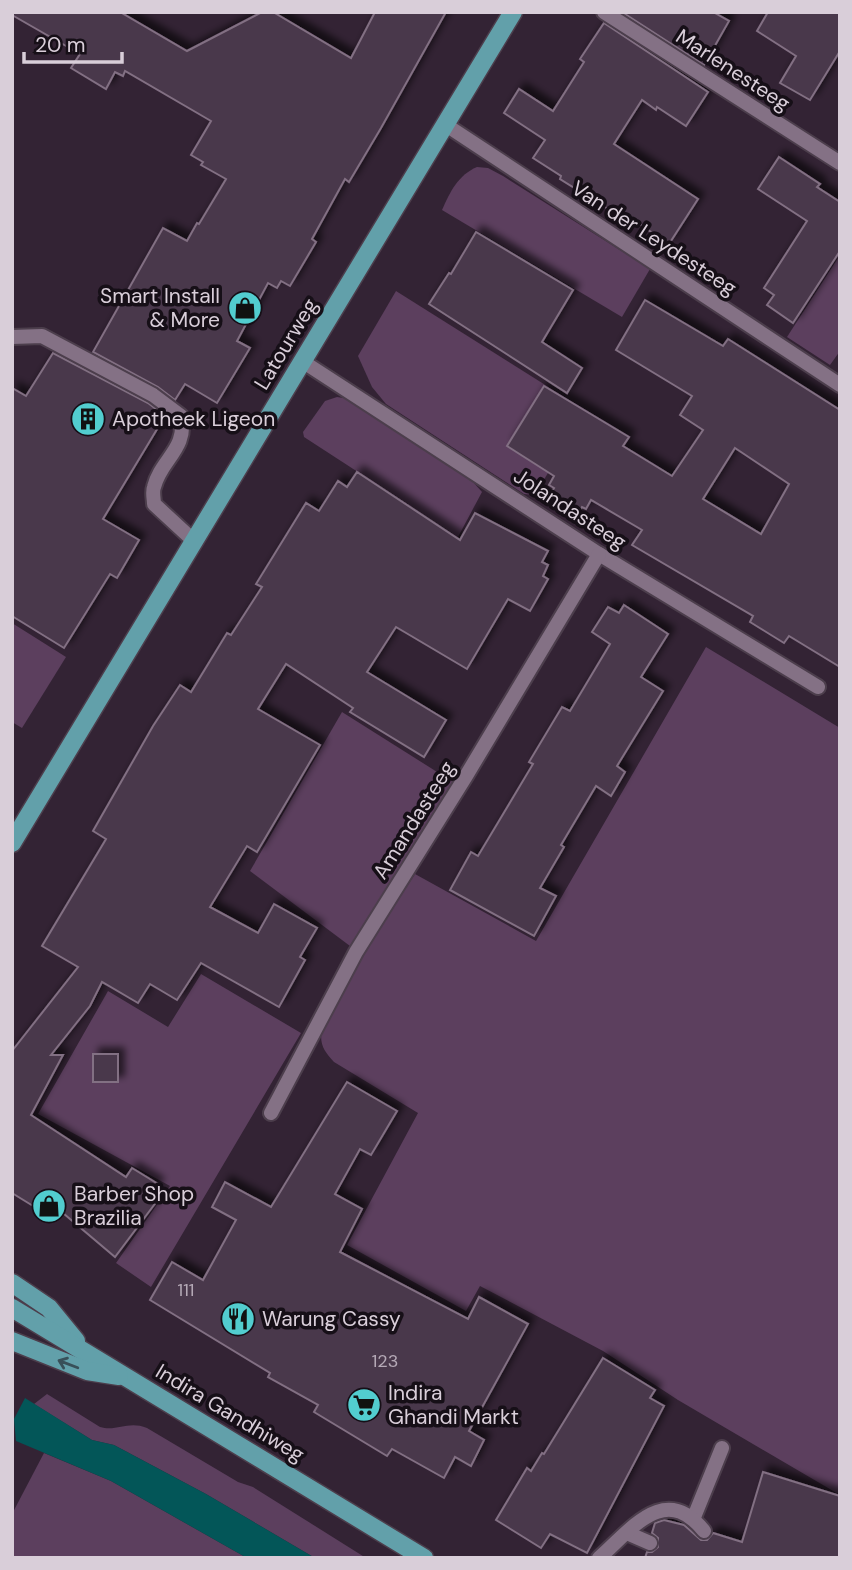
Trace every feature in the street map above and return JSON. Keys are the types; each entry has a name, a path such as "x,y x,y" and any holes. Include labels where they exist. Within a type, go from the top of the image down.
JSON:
{"main road":[{"name":"Latourweg","path":"12,843 513,12"},
{"path":"12,1283 49,1308 85,1352"},
{"name":"Indira Gandhiweg","path":"12,1308 424,1558"},
{"path":"12,1342 87,1371 126,1377"}],"street":[{"name":"Marlenesteeg","path":"604,12 840,163"},
{"name":"Van der Leydesteeg","path":"446,125 840,385"},
{"path":"12,337 42,336 153,395 181,415 184,429 178,446 153,488 155,504 194,541"},
{"name":"Jolandasteeg","path":"302,361 600,554 818,687"},
{"name":"Amandasteeg","path":"271,1113 356,952 600,554"},
{"path":"694,1517 722,1448"},
{"path":"599,1558 652,1513 664,1508 680,1509 694,1517 704,1531"},
{"path":"627,1533 649,1542"}],"shaded area":[{"path":"477,167 488,168 503,176 650,269 622,317 442,210 460,179"},
{"path":"840,255 840,351 830,365 787,337"},
{"path":"396,291 585,410 535,495 524,494 386,404 372,387 358,356"},
{"path":"337,397 350,399 465,473 482,492 458,537 304,437 303,432 325,401"},
{"path":"12,623 66,657 22,728 12,722"},
{"path":"706,647 840,728 840,1495 678,1400 603,1351 480,1286 466,1311 347,1245 418,1113 334,1062 323,1047 322,1029 364,952 415,874 536,941"},
{"path":"342,712 453,782 350,946 250,871"},
{"path":"201,974 301,1033 151,1287 116,1263 170,1186 38,1114 108,991 168,1027"},
{"path":"47,1394 100,1427 134,1425 147,1428 238,1482 253,1487 366,1558 315,1558 206,1494 114,1445 92,1440 34,1404"},
{"path":"25,1398 92,1440 114,1445 206,1494 315,1558 247,1558 111,1481 16,1441 14,1419"},
{"path":"44,1453 111,1481 247,1558 12,1558 12,1514"}],"building":[{"path":"12,12 120,12 187,51 262,12 273,12 351,58 375,12 446,12 349,182 345,179 312,239 316,242 290,286 281,281 277,288 268,283 237,341 250,348 217,403 185,384 175,400 158,387 93,352 163,228 187,241 226,179 201,165 203,162 191,155 211,121 125,71 123,76 115,72 106,89 71,68 80,54 12,15"},
{"path":"622,12 713,12 729,21 704,65"},
{"path":"768,12 840,12 840,51 810,100 780,83 796,56 757,31"},
{"path":"604,23 708,92 686,126 642,100 614,144 698,199 669,244 623,213 621,217 560,179 561,176 533,158 545,140 504,113 519,89 553,111 584,62 580,59"},
{"path":"779,157 820,184 817,187 840,202 840,251 793,323 767,305 774,295 764,288 807,221 758,189"},
{"path":"476,232 573,290 542,342 582,368 567,393 429,304"},
{"path":"645,300 723,346 728,339 840,410 840,667 789,636 784,643 750,622 753,616 632,545 642,530 591,500 586,509 582,507 578,514 549,496 554,488 549,485 554,476 507,446 544,386 629,437 623,446 672,476 703,430 680,415 692,396 616,350","holes":["735,448 789,484 761,534 703,499"]},
{"path":"53,353 148,403 165,416 103,519 139,540 117,578 110,574 64,648 12,616 12,388 26,396"},
{"path":"357,472 460,540 475,513 548,551 542,562 548,565 543,576 548,579 530,611 508,599 467,669 396,627 367,672 446,720 424,757 350,712 353,708 286,664 258,709 320,745 257,852 247,846 210,907 258,933 274,904 317,928 300,957 305,960 279,1007 201,963 177,1000 150,984 138,1003 102,982 90,1006 51,1055 63,1055 31,1115 126,1177 132,1168 158,1184 149,1195 157,1201 115,1257 57,1208 51,1217 12,1193 12,1051 78,967 42,946 106,839 93,831 153,726 180,685 191,692 227,633 231,635 262,587 256,584 306,503 319,511 338,481 347,487"},
{"path":"624,605 668,634 641,677 663,691 617,766 625,772 611,796 596,786 561,845 564,847 540,888 556,896 534,936 450,890 471,852 478,856 533,764 529,762 562,707 570,711 610,644 592,632 608,607 619,613"},
{"path":"93,1054 118,1054 118,1082 93,1082"},
{"path":"347,1082 397,1111 371,1155 360,1149 335,1194 362,1209 340,1252 468,1319 479,1297 528,1324 469,1431 484,1440 471,1466 455,1457 444,1478 392,1449 387,1456 314,1412 318,1405 268,1377 270,1373 150,1300 172,1262 203,1280 236,1220 212,1207 225,1182 271,1207"},
{"path":"603,1358 655,1390 650,1398 664,1406 587,1553 550,1534 541,1548 496,1520 527,1468 531,1471 542,1453 544,1454"},
{"path":"763,1472 840,1496 840,1558 645,1558 647,1552 658,1547 658,1538 652,1533 655,1523 664,1520 684,1525 701,1540 707,1540 713,1533 742,1542"}],"place":[{"name":"Smart Install & More","path":"245,308"},
{"name":"Apotheek Ligeon","path":"88,419"},
{"name":"Barber Shop Brazilia","path":"49,1206"},
{"name":"Warung Cassy","path":"238,1319"},
{"name":"Indira Ghandi Markt","path":"364,1405"}]}
